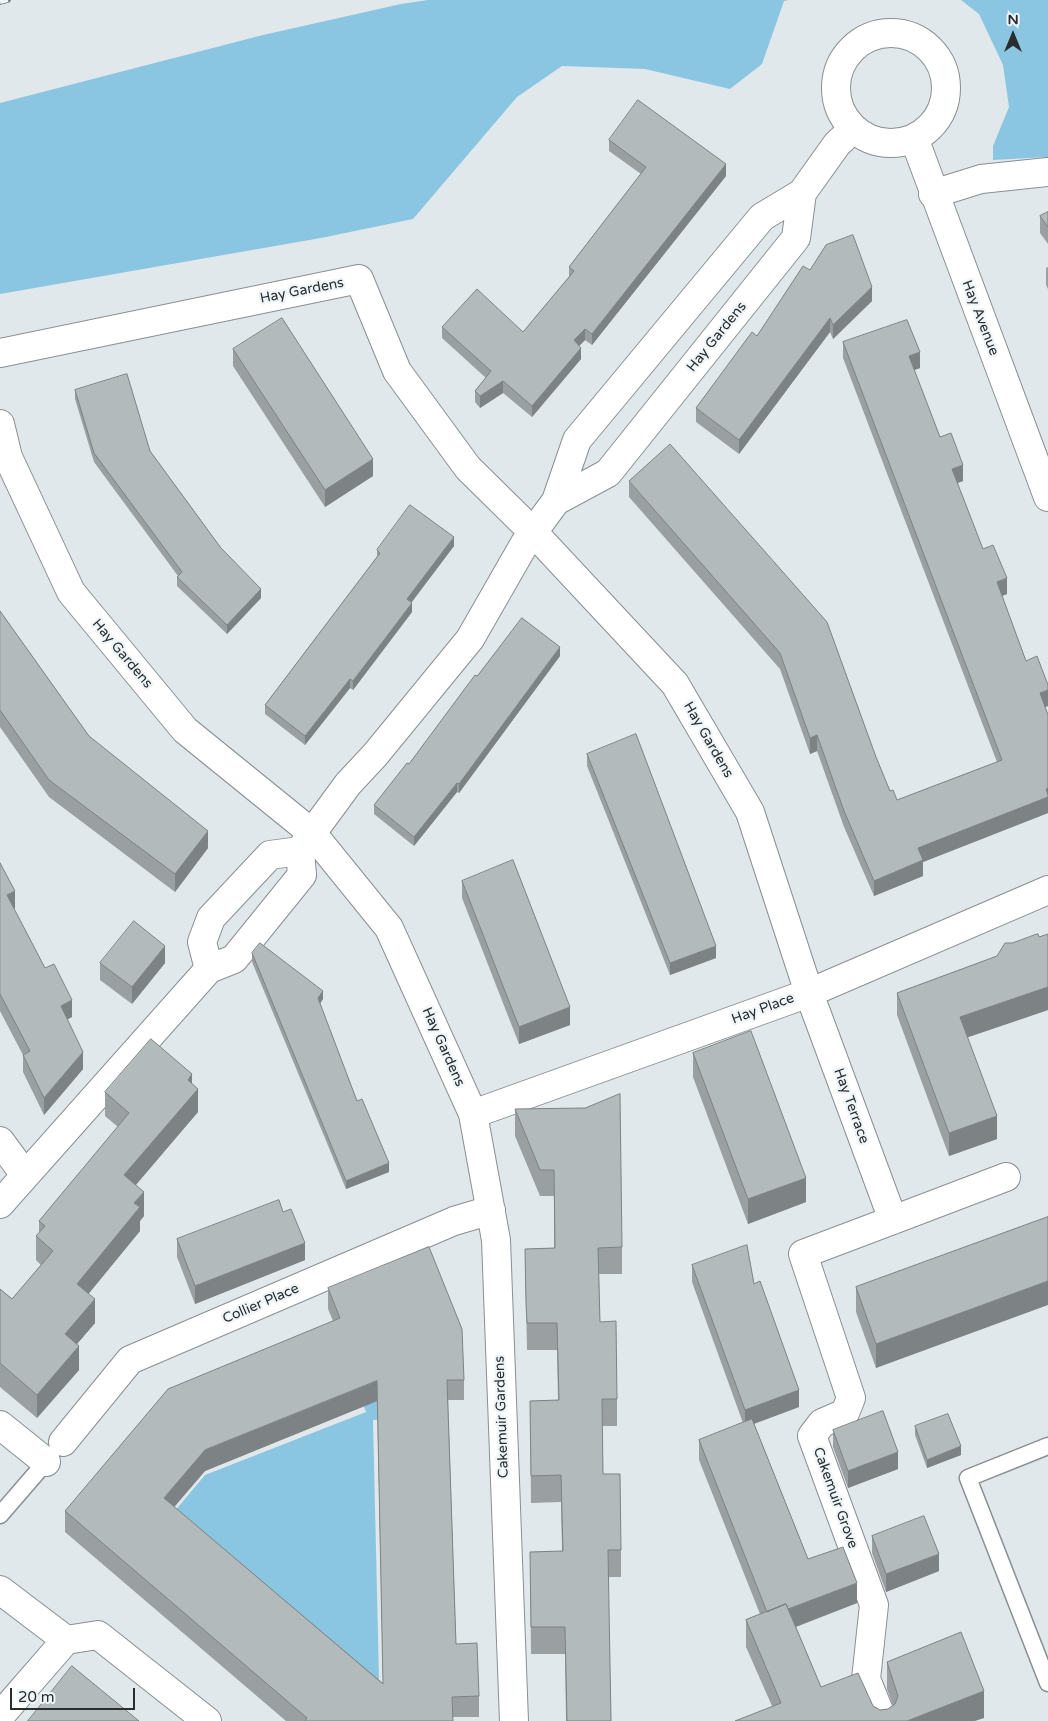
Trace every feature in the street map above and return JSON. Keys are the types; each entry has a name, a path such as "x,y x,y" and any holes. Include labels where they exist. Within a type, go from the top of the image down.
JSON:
{"street":[{"path":"886,32 904,34 920,40 932,51 942,66 946,82 945,99 939,115 928,128 914,138 898,143 882,143 867,138 853,129 842,114 836,97 836,79 841,61 852,47 868,37 886,32"},
{"name":"Hay Gardens","path":"306,842 348,784 375,755 470,639 533,532 556,500 576,440 762,217 802,193 837,144 853,129"},
{"name":"Hay Avenue","path":"914,138 933,194 1048,497"},
{"path":"933,194 981,179 1048,172"},
{"name":"Hay Gardens","path":"556,500 608,473 796,238 802,193"},
{"name":"Hay Gardens","path":"0,353 359,279 397,371 468,468 533,532 675,684 750,812 809,992"},
{"name":"Hay Gardens","path":"0,424 8,457 71,592 185,730 306,842 389,928 473,1114"},
{"path":"0,1204 209,969 234,959 302,875 306,842 270,855 211,918 202,942 209,969"},
{"name":"Hay Place","path":"473,1114 809,992 1048,890"},
{"name":"Hay Terrace","path":"809,992 893,1220"},
{"name":"Cakemuir Gardens","path":"473,1114 496,1240 514,1721"},
{"path":"0,1141 25,1175"},
{"path":"893,1220 1006,1177"},
{"name":"Collier Place","path":"54,1452 130,1360 454,1222 491,1210"},
{"name":"Cakemuir Grove","path":"883,1721 866,1679 874,1605 812,1436 822,1423 844,1413 851,1398 803,1254 893,1220"},
{"path":"0,1425 54,1452"},
{"path":"0,1590 66,1640"},
{"path":"0,1716 66,1640 98,1635 207,1721"}],"lane":[{"path":"1048,1446 968,1478 1048,1683"},
{"path":"0,1515 54,1452"}],"shaded area":[{"path":"428,0 789,0 784,1 762,64 730,89 645,69 562,66 517,97 413,219 321,238 0,294 0,103 263,35 401,4"},
{"path":"961,0 1048,0 1048,157 993,160 993,146 1009,107 1003,65 979,14"},
{"path":"386,1356 390,1419 373,1420 379,1679 363,1680 163,1525 205,1475 366,1412 350,1370"}],"building":[{"path":"638,100 726,164 592,334 585,329 574,340 581,348 532,406 503,381 480,396 475,391 491,371 442,327 477,289 523,332 574,271 569,267 646,167 609,140"},
{"path":"1048,212 1048,227 1040,216"},
{"path":"853,235 872,287 833,325 830,318 739,440 696,408 752,332 757,336 803,266 810,270 826,245"},
{"path":"282,318 373,459 325,490 233,349"},
{"path":"907,320 920,352 909,356 940,437 951,433 963,465 952,469 983,549 993,545 1007,578 997,582 1026,661 1037,656 1048,685 1048,690 1040,693 1048,715 1048,788 1046,789 1048,797 918,848 923,860 874,881 844,811 817,735 810,738 780,653 629,481 670,444 827,622 876,757 890,791 893,790 897,800 1002,760 843,342"},
{"path":"127,374 150,451 221,548 261,589 227,625 177,577 182,572 94,453 75,390"},
{"path":"410,505 454,537 407,599 412,603 353,681 350,679 305,736 265,705 380,553 377,550"},
{"path":"0,611 89,736 208,831 175,874 49,780 0,710"},
{"path":"522,618 560,647 459,784 457,783 414,837 374,805 407,763 409,764 475,675 477,676"},
{"path":"636,734 716,946 670,963 587,754"},
{"path":"513,860 570,1007 519,1027 462,881"},
{"path":"0,863 15,891 7,895 45,968 54,964 72,1000 61,1006 83,1052 44,1098 23,1055 30,1051 0,994"},
{"path":"134,921 165,946 132,987 100,963"},
{"path":"1038,934 1039,937 1048,934 1048,987 960,1017 997,1116 949,1133 897,993 997,956 1005,943 1012,943"},
{"path":"260,943 323,991 318,998 357,1101 362,1099 389,1163 346,1181 252,953"},
{"path":"751,1031 806,1178 748,1199 693,1053"},
{"path":"151,1039 192,1074 188,1080 198,1089 124,1175 144,1192 134,1203 140,1207 77,1284 95,1299 65,1334 79,1346 37,1395 0,1363 0,1289 12,1299 53,1251 36,1236 45,1226 39,1221 129,1113 105,1092"},
{"path":"620,1094 622,1247 598,1248 600,1322 616,1321 617,1399 602,1399 603,1474 620,1474 621,1550 608,1550 611,1721 567,1721 565,1627 531,1627 530,1552 563,1551 561,1475 531,1476 530,1401 559,1400 557,1323 527,1323 526,1303 525,1249 555,1248 554,1170 540,1170 515,1109 585,1108"},
{"path":"279,1200 283,1212 291,1209 305,1243 195,1286 177,1239"},
{"path":"1048,1217 1048,1281 876,1344 856,1287"},
{"path":"747,1245 754,1284 760,1281 799,1390 745,1410 692,1265"},
{"path":"429,1247 462,1329 464,1380 447,1380 456,1644 477,1643 479,1696 452,1697 453,1721 305,1721 307,1718 65,1511 168,1389 340,1318 328,1288","holes":["377,1381 383,1684 164,1498 205,1450"]},
{"path":"883,1411 898,1452 848,1471 833,1430"},
{"path":"948,1414 961,1446 927,1460 915,1426"},
{"path":"752,1419 808,1559 843,1547 857,1583 788,1609 786,1604 767,1612 699,1440"},
{"path":"924,1516 939,1554 886,1574 872,1536"},
{"path":"786,1604 821,1687 858,1673 873,1706 880,1710 888,1709 895,1704 898,1696 887,1662 961,1632 984,1691 907,1721 735,1721 781,1703 746,1620"},
{"path":"72,1666 139,1721 28,1721"}],"railway":[{"path":"0,2 8,0"}]}
